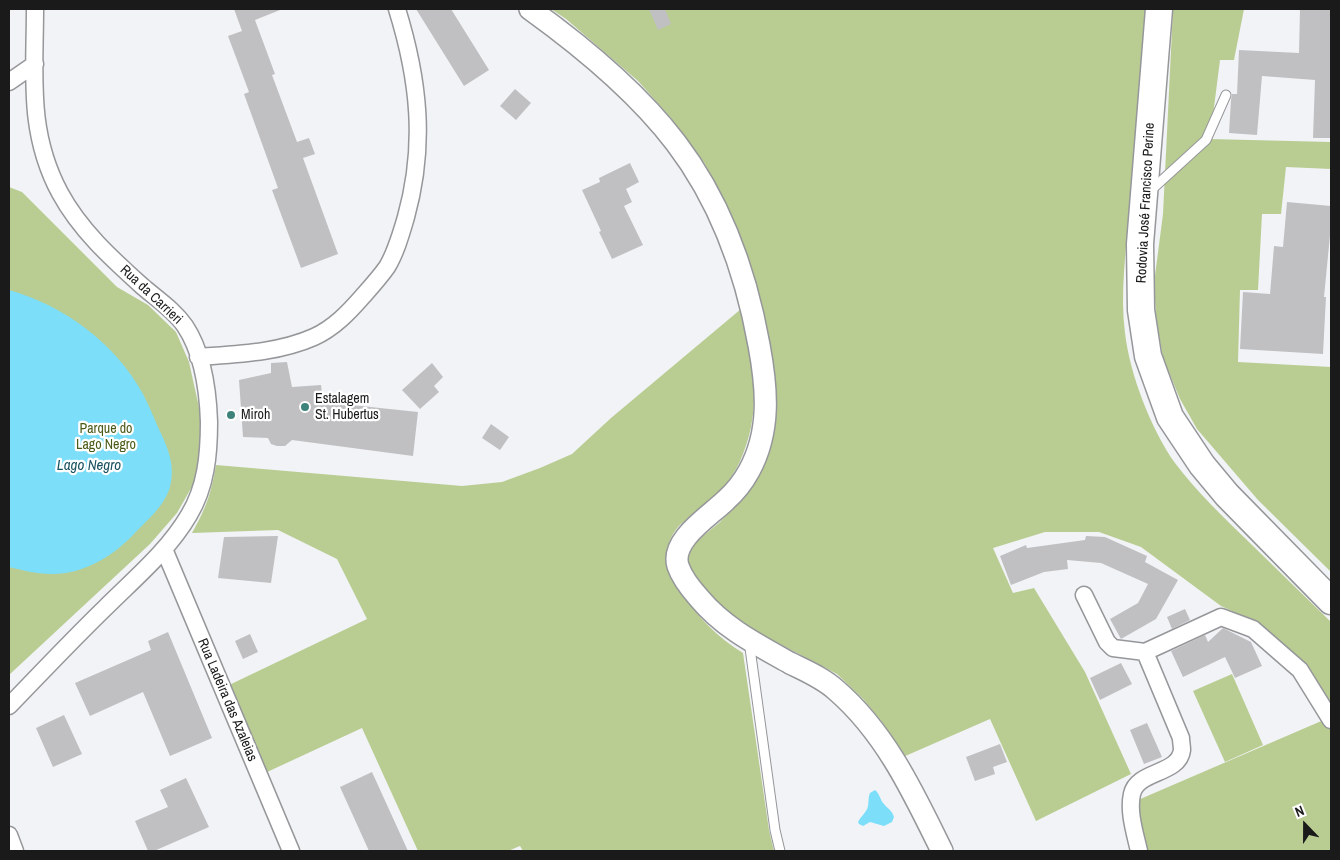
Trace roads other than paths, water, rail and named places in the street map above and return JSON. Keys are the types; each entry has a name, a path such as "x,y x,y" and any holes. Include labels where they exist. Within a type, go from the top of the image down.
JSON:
{"main road":[{"name":"Rodovia José Francisco Perine","path":"1159,9 1156,62 1143,197 1140,286 1144,335 1150,364 1170,417 1202,465 1228,495 1331,601"}],"street":[{"name":"Rua da Carrieri","path":"9,706 164,549 193,508 207,470 209,446 207,396 192,338 178,318 90,237 60,193 48,169 38,136 33,93 35,9"},
{"path":"198,357 278,348 314,337 344,316 370,288 386,267 402,232 411,201 418,152 418,114 414,81 408,46 397,9"},
{"path":"530,9 560,30 632,94 677,144 700,178 723,223 745,281 765,381 764,430 758,451 740,486 692,530 683,541 678,552 678,565 692,590 724,624 748,640 817,676 850,702 894,759 942,851"},
{"path":"9,82 35,64"},
{"name":"Rua Ladeira das Azaleias","path":"164,549 291,851"},
{"path":"1084,595 1107,642 1113,648 1145,652 1221,617 1253,629 1300,670 1331,720"},
{"path":"1139,851 1131,808 1132,791 1142,780 1173,765 1182,751 1181,738 1145,652"},
{"path":"9,834 15,851"}],"lane":[{"path":"1143,197 1206,140 1226,95"},
{"path":"748,640 780,851"}],"water":[{"name":"Lago Negro","path":"9,290 30,297 69,316 103,343 118,358 143,394 170,455 172,479 164,501 159,507 116,551 85,568 62,574 29,572 9,567"},
{"path":"875,790 894,817 892,822 884,826 870,822 863,826 858,822 867,808 870,793"}],"place":[{"name":"Estalagem St. Hubertus","path":"305,407"},
{"name":"Miroh","path":"231,415"}],"park label":[{"name":"Parque do Lago Negro","path":"106,438"}]}
